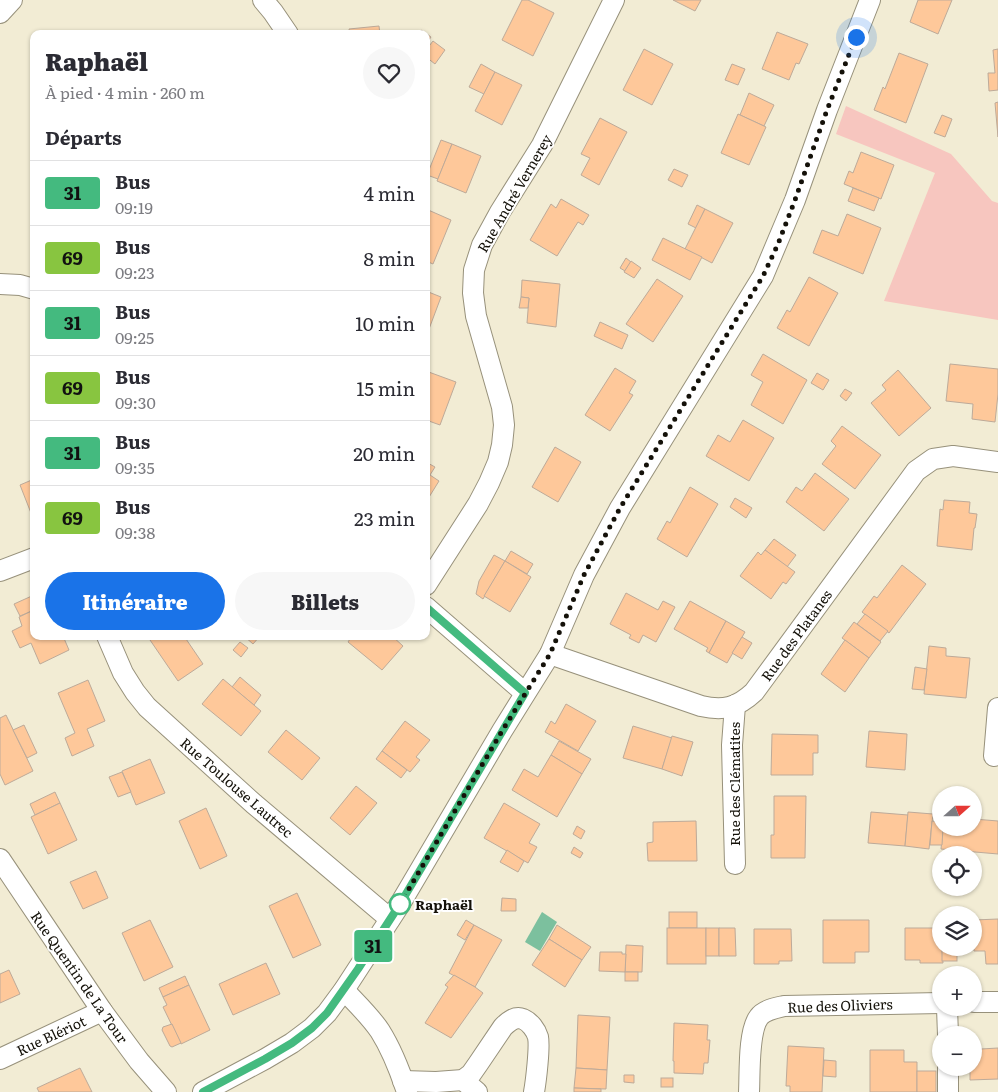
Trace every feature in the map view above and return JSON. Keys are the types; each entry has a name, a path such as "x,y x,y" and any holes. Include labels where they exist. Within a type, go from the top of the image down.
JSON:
{"street":[{"path":"0,13 12,0"},
{"path":"263,0 285,30"},
{"name":"Rue André Vernerey","path":"430,579 478,504 498,462 502,445 504,425 502,407 478,324 473,292 474,270 482,245 500,212 542,145 614,0"},
{"path":"203,1092 265,1059 292,1043 312,1028 327,1013 344,990 390,919 550,654 584,575 620,508 763,276 778,244 870,0"},
{"path":"0,284 30,287"},
{"name":"Rue des Platanes","path":"550,654 701,706 724,709 735,705 744,701 754,692 916,471 933,459 954,456 998,462"},
{"path":"0,572 30,560"},
{"path":"430,610 525,693"},
{"name":"Rue Toulouse Lautrec","path":"109,640 123,673 147,707 254,804 390,919"},
{"name":"Rue des Clématites","path":"734,864 732,744 735,705"},
{"path":"994,756 998,708"},
{"name":"Rue Quentin de La Tour","path":"0,859 102,1011 139,1061 166,1092"},
{"path":"344,990 370,1018 380,1032 394,1056 405,1087 436,1082 470,1086 471,1074 503,1027 514,1018 521,1018 534,1028 538,1036 539,1046 534,1092"},
{"name":"Rue des Oliviers","path":"749,1092 753,1030 760,1016 770,1009 784,1006 932,1002"},
{"path":"982,1002 998,1002"},
{"name":"Rue Blériot","path":"0,1059 102,1011"},
{"path":"948,1076 948,1092"}],"shaded area":[{"path":"846,106 951,154 992,201 998,203 998,320 884,301 935,173 836,134"},
{"path":"542,912 557,922 540,951 525,942"}],"building":[{"path":"522,0 528,0 554,13 533,56 502,40"},
{"path":"673,0 701,0 695,11"},
{"path":"918,0 952,0 938,34 910,22"},
{"path":"379,26 380,30 349,30"},
{"path":"777,32 808,44 799,64 796,63 789,80 762,69"},
{"path":"433,41 445,50 435,64 430,60 430,45"},
{"path":"644,49 673,64 652,105 623,90"},
{"path":"998,49 998,90 989,91 988,73 995,73 993,50"},
{"path":"899,53 928,64 906,123 874,110 883,87 885,89"},
{"path":"481,64 495,72 484,94 469,87"},
{"path":"732,64 745,69 738,85 725,80"},
{"path":"495,72 522,85 502,125 475,111"},
{"path":"749,93 774,105 764,126 740,115"},
{"path":"998,102 998,137 995,103"},
{"path":"738,114 766,127 749,165 721,153"},
{"path":"942,115 952,119 945,137 934,133"},
{"path":"600,118 627,132 599,185 581,175 590,158 581,154"},
{"path":"441,140 452,144 438,179 430,176 430,168"},
{"path":"452,144 481,156 466,193 437,181"},
{"path":"861,152 894,165 881,199 844,184 849,171 853,173"},
{"path":"674,169 688,175 682,187 668,180"},
{"path":"853,188 879,198 874,211 848,201"},
{"path":"561,199 589,215 583,225 578,222 557,256 530,240 551,204 556,208"},
{"path":"697,205 705,209 696,228 688,224"},
{"path":"705,209 733,223 712,263 685,249"},
{"path":"430,211 451,220 433,264 430,263"},
{"path":"847,214 881,228 863,274 813,253 822,230 838,236"},
{"path":"663,238 702,257 690,280 652,260"},
{"path":"626,258 631,262 625,271 620,268"},
{"path":"631,261 641,268 634,278 624,272"},
{"path":"809,277 838,293 809,346 777,328 787,310 790,312"},
{"path":"657,279 683,296 653,342 626,324"},
{"path":"522,280 560,284 556,327 527,323 529,298 521,297"},
{"path":"430,293 441,297 430,326"},
{"path":"521,297 529,298 528,308 519,308"},
{"path":"600,322 628,335 622,349 594,336"},
{"path":"763,354 807,380 783,424 751,405 763,382 751,375"},
{"path":"950,364 998,369 995,422 972,419 973,404 946,401"},
{"path":"615,368 636,381 629,393 633,395 610,431 585,415"},
{"path":"898,370 931,408 899,436 871,403 886,390 882,385"},
{"path":"430,372 456,382 440,425 430,421"},
{"path":"817,373 829,380 823,390 811,383"},
{"path":"845,389 852,393 846,401 840,396"},
{"path":"743,420 774,438 749,481 706,456 718,435 730,442"},
{"path":"842,426 881,455 855,489 822,464 836,446 831,441"},
{"path":"555,447 581,462 558,502 532,487"},
{"path":"430,464 435,467 430,475"},
{"path":"815,473 849,499 824,531 786,502 796,487 802,491"},
{"path":"430,475 439,481 430,496"},
{"path":"30,481 30,510 20,485"},
{"path":"690,487 718,504 687,557 657,539 667,521 670,523"},
{"path":"735,498 752,508 746,518 730,507"},
{"path":"944,500 970,502 969,513 977,514 972,550 937,546 940,509 943,510"},
{"path":"774,539 796,555 787,567 765,550"},
{"path":"765,550 795,572 786,584 783,582 771,599 740,576 758,552 761,555"},
{"path":"511,551 533,564 527,574 505,561"},
{"path":"494,555 505,561 483,599 476,594 479,581"},
{"path":"505,561 531,577 510,612 484,596"},
{"path":"902,565 926,584 889,633 862,612 874,596 877,598"},
{"path":"626,593 658,610 663,601 675,607 656,642 643,635 639,643 629,638 631,635 610,624"},
{"path":"30,597 30,612 20,616 14,604"},
{"path":"690,601 726,621 709,653 706,651 708,648 674,629"},
{"path":"30,612 30,640 65,640 69,650 40,664 31,643 20,648 12,631 22,626 19,617"},
{"path":"865,614 888,631 880,641 857,624"},
{"path":"726,621 745,632 727,663 709,653"},
{"path":"854,622 881,642 869,658 842,638"},
{"path":"742,637 752,643 742,659 732,653"},
{"path":"150,640 187,640 203,664 178,681"},
{"path":"248,640 256,640 253,644"},
{"path":"349,640 396,640 403,646 382,670 348,642"},
{"path":"845,640 869,658 845,692 821,674"},
{"path":"240,642 248,648 241,657 233,650"},
{"path":"929,646 946,648 946,656 970,658 966,698 924,694"},
{"path":"915,667 927,669 924,690 912,689"},
{"path":"240,677 261,695 254,705 232,687"},
{"path":"223,679 261,711 241,736 202,704"},
{"path":"88,680 105,721 87,729 94,746 72,756 65,738 75,733 58,693"},
{"path":"566,704 596,721 578,751 545,732 551,721 555,724"},
{"path":"6,715 33,771 5,785 0,774 0,718"},
{"path":"405,721 430,740 416,757 420,760 410,772 382,751"},
{"path":"24,725 37,753 27,758 13,730"},
{"path":"633,726 672,738 662,769 623,758"},
{"path":"286,730 320,758 302,780 268,752"},
{"path":"869,731 907,734 905,770 866,767"},
{"path":"772,734 818,735 818,753 813,753 813,775 771,775"},
{"path":"672,736 693,742 682,776 662,769"},
{"path":"559,741 591,759 582,774 551,755"},
{"path":"382,751 407,770 401,778 376,759"},
{"path":"551,755 582,774 557,817 512,790 524,769 538,777"},
{"path":"150,759 165,793 136,805 122,771"},
{"path":"122,772 131,792 118,797 109,777"},
{"path":"356,786 377,803 350,835 330,818"},
{"path":"55,792 60,803 35,815 30,804"},
{"path":"774,796 806,796 805,858 771,858 771,835 774,835"},
{"path":"60,803 77,840 48,854 31,817"},
{"path":"504,803 540,824 529,843 537,847 528,863 484,838"},
{"path":"206,808 227,856 200,869 179,821"},
{"path":"871,812 908,815 905,846 868,843"},
{"path":"908,812 932,814 929,849 905,846"},
{"path":"982,820 998,821 998,854 982,853 982,846 941,846 942,836 982,836"},
{"path":"696,821 697,861 648,861 647,843 653,842 653,822"},
{"path":"932,821 932,836 943,836 942,845 930,845"},
{"path":"577,826 585,831 581,839 573,834"},
{"path":"574,847 583,853 580,858 571,853"},
{"path":"507,850 524,861 518,872 500,862"},
{"path":"96,871 108,898 83,909 70,882"},
{"path":"297,893 321,945 293,958 269,906"},
{"path":"502,898 516,899 516,911 501,911"},
{"path":"669,912 697,912 697,928 669,928"},
{"path":"998,919 998,964 986,964 985,951 982,951 982,920"},
{"path":"150,920 173,967 144,981 122,933"},
{"path":"466,920 474,925 465,940 457,935"},
{"path":"823,920 869,920 869,952 855,952 855,963 823,963"},
{"path":"474,925 502,940 475,987 449,973"},
{"path":"557,925 591,947 582,960 549,939"},
{"path":"667,928 706,928 706,964 667,964"},
{"path":"706,928 719,928 719,956 706,956"},
{"path":"719,928 735,928 736,956 719,956"},
{"path":"905,928 932,928 932,956 943,956 943,963 920,963 920,960 905,960"},
{"path":"754,929 791,929 792,961 779,961 779,964 754,964"},
{"path":"549,939 582,960 565,987 532,965"},
{"path":"626,945 643,946 642,972 625,972"},
{"path":"600,952 622,952 622,954 626,954 625,972 599,971"},
{"path":"942,956 957,956 957,961 942,961"},
{"path":"266,963 280,994 233,1015 219,984"},
{"path":"9,970 20,994 0,1003 0,974"},
{"path":"625,972 638,972 638,981 625,981"},
{"path":"454,975 483,993 451,1038 425,1023 448,987 445,985"},
{"path":"185,976 189,985 163,997 159,988"},
{"path":"189,985 210,1030 181,1044 163,1007 167,1005 163,997"},
{"path":"578,1015 610,1017 607,1070 576,1068"},
{"path":"674,1023 708,1025 707,1040 710,1040 708,1063 704,1063 703,1074 674,1073"},
{"path":"172,1024 181,1043 172,1047 162,1030 163,1027"},
{"path":"788,1046 824,1048 822,1092 790,1092 790,1086 786,1086"},
{"path":"998,1048 998,1079 970,1080 970,1076 982,1076 982,1049"},
{"path":"870,1050 904,1050 904,1062 917,1062 917,1092 870,1092"},
{"path":"824,1060 836,1061 836,1077 823,1076"},
{"path":"80,1068 92,1092 39,1092 37,1088"},
{"path":"576,1068 607,1070 606,1089 574,1088"},
{"path":"917,1071 932,1071 932,1076 936,1076 936,1092 917,1092"},
{"path":"624,1075 634,1075 634,1083 624,1082"},
{"path":"661,1078 673,1078 673,1087 661,1087"},
{"path":"574,1088 601,1089 601,1092 574,1092"}],"bus line":[{"name":"31","path":"203,1092 292,1043 312,1028 327,1013 400,904 525,693 430,610"}],"place":[{"name":"Raphaël","path":"400,904"}],"route":[{"path":"400,904 502,731 550,654 584,575 620,508 763,276 778,244 856,37"}]}
